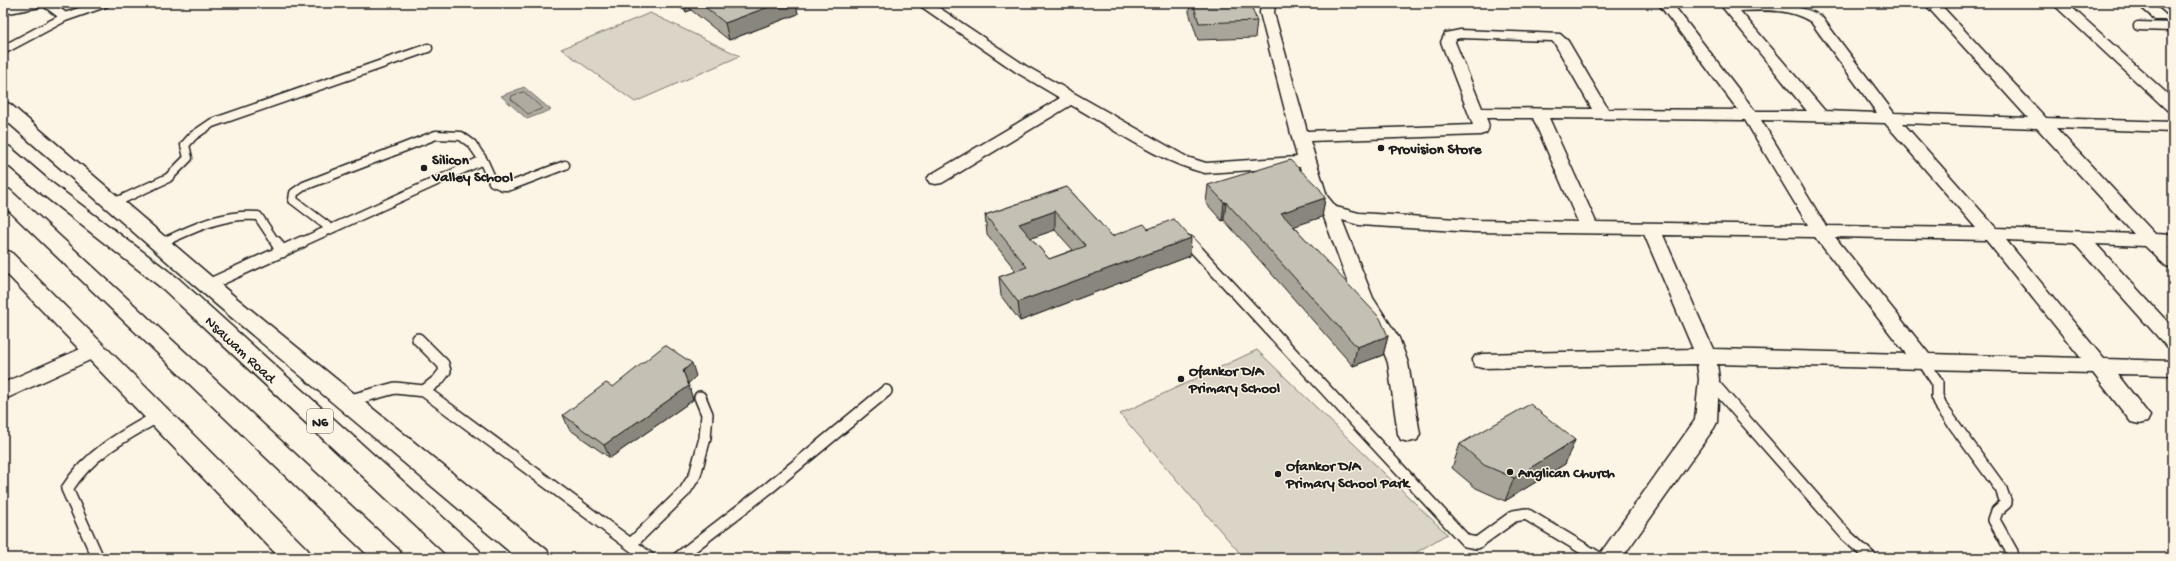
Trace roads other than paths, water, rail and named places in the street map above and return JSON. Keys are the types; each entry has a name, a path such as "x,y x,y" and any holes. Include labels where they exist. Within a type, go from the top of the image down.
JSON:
{"main road":[{"path":"3,108 208,285 537,558"},
{"name":"Nsawam Road","path":"3,151 45,188 171,284 469,558"},
{"path":"3,194 389,558"},
{"path":"3,257 298,558"}],"street":[{"path":"923,3 1021,69 1181,161 1205,168 1307,162"},
{"path":"1268,3 1267,13 1307,162 1319,197 1330,211 1352,273 1364,298 1389,338 1396,357 1409,434"},
{"path":"1665,3 1750,115 1821,232 1923,361"},
{"path":"1931,3 2150,240 2173,262"},
{"path":"2059,3 2173,107"},
{"path":"2143,3 2161,17"},
{"path":"1728,5 1820,116"},
{"path":"1728,5 1788,8 1810,14 1816,19 1889,118 1991,234 2139,416"},
{"path":"1300,136 1480,130 1481,125 1448,42 1450,36 1460,34 1554,37 1561,42 1603,114"},
{"path":"936,179 1071,98"},
{"path":"1476,113 1820,116 2173,127"},
{"path":"1539,114 1590,228"},
{"path":"1330,211 1359,219 1474,226 1991,234 2173,241"},
{"path":"1609,558 1706,422 1709,379 1706,356 1651,229"},
{"path":"2079,238 2173,341"},
{"path":"3,392 94,350"},
{"path":"1482,361 1706,356 2173,368"}],"lane":[{"path":"3,10 40,3"},
{"path":"46,3 65,17"},
{"path":"3,50 65,17 105,3"},
{"path":"2138,26 2173,27"},
{"path":"114,203 168,178 188,158 185,145 193,136 212,123 428,48"},
{"path":"331,229 293,200 294,193 304,186 436,135 453,134 461,136 472,144 483,160 493,182 503,186 510,186 564,165"},
{"path":"208,285 483,160"},
{"path":"160,244 228,216 246,214 258,216 282,252"},
{"path":"1186,238 1466,541 1477,543 1514,516 1526,514 1599,558"},
{"path":"418,339 443,364 445,371 438,380 424,391"},
{"path":"1923,361 1938,382 1940,389 1937,396 1942,408 2001,489 2006,503 1997,511 1994,520 2012,552"},
{"path":"1709,379 1847,536 1871,558"},
{"path":"347,401 391,388 410,386 424,391 649,558"},
{"path":"678,558 770,488 886,391"},
{"path":"631,544 685,491 695,475 705,438 708,414 700,397"},
{"path":"98,558 67,489 73,477 89,460 159,416"}],"water":[{"path":"524,87 551,110 527,119 501,96"}],"place":[{"name":"Provision Store","path":"1381,148"},
{"name":"Silicon Valley School","path":"424,168"},
{"name":"Ofankor D/A Primary School","path":"1181,379"},
{"name":"Anglican Church","path":"1510,472"},
{"name":"Ofankor D/A Primary School Park","path":"1278,474"}]}
